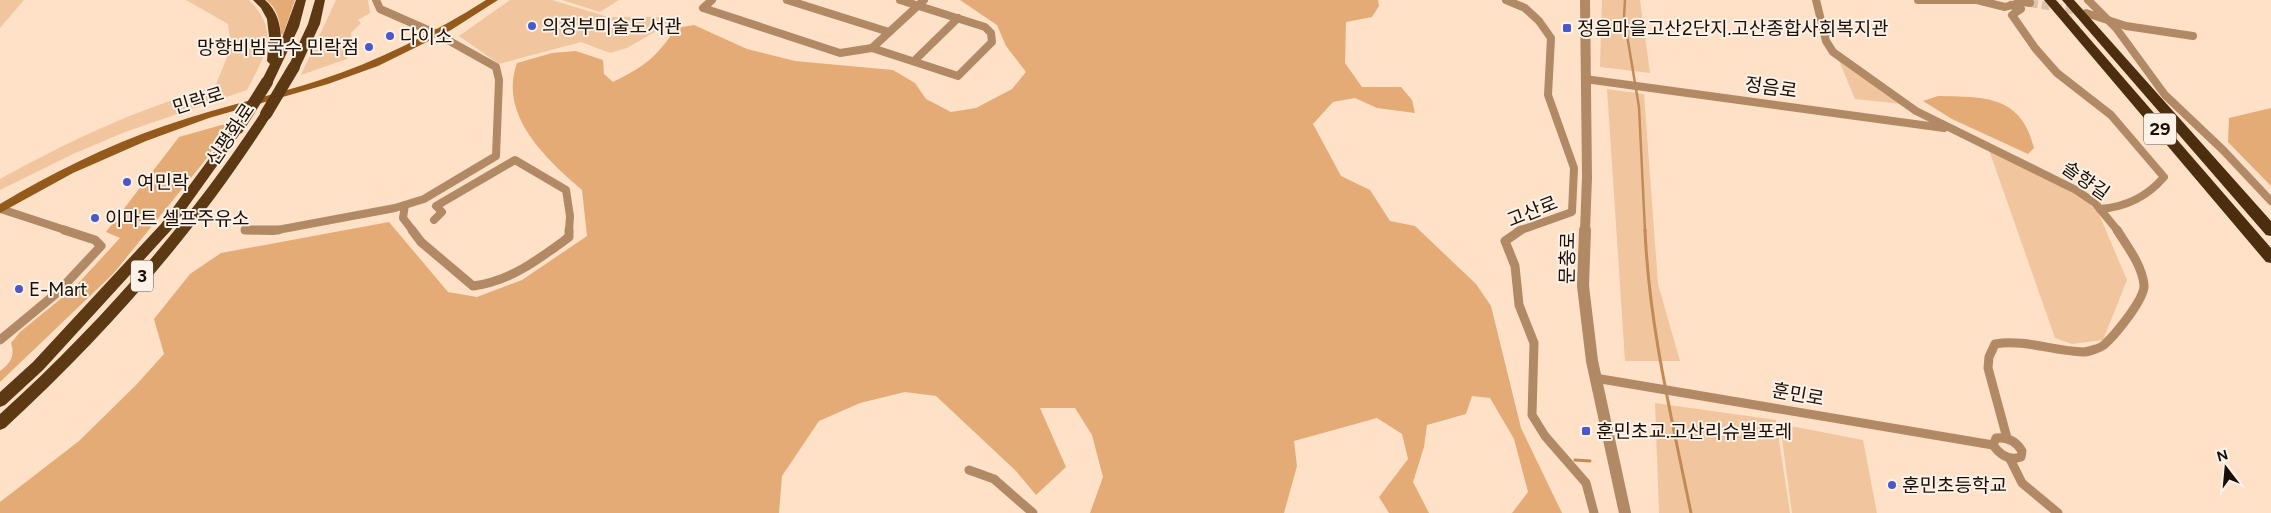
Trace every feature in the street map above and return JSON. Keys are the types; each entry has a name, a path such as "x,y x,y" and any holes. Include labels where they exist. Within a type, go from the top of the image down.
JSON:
{"highway":[{"path":"258,0 264,4 277,33 269,78"},
{"name":"신평화로","path":"0,401 38,366 166,227 238,128 269,78 293,27 301,0"},
{"name":"신평화로","path":"0,424 46,382 155,262 241,154 294,67 314,24 320,0"},
{"name":"29","path":"2050,0 2271,258"},
{"name":"29","path":"2068,0 2271,231"}],"main road":[{"name":"민락로","path":"0,209 79,165 141,138 193,119 346,74 407,50 493,0"}],"street":[{"path":"245,230 272,231 404,205 424,199 496,156 499,80 496,67 437,34 380,9 376,0"},
{"path":"712,0 703,8 840,53 872,48 921,3"},
{"path":"788,0 889,32"},
{"path":"872,48 958,76 992,42 992,33 985,27 921,3 900,0"},
{"name":"고산로","path":"1506,0 1524,8 1539,21 1551,38 1548,95 1574,168 1574,202 1572,212 1561,219 1513,232 1505,241 1515,266 1519,305 1534,343 1535,363 1531,399 1532,415 1545,436 1586,483 1594,513"},
{"name":"문충로","path":"1585,0 1586,176 1583,286 1596,378 1625,513"},
{"name":"솔향길","path":"1816,0 1826,41 1833,52 1916,111 2076,190 2100,209 2110,220 2135,259 2144,286 2142,296 2122,325 2103,346 2084,352 2027,343 2006,342 1995,344 1989,357 1988,368 2007,438 2018,444 2023,453 2020,458 2010,459"},
{"path":"1918,0 1941,2 1977,0 2005,7 2030,3"},
{"path":"2088,0 2116,28 2165,95 2223,150 2271,201"},
{"path":"2011,6 2021,9 2012,16 2035,48 2057,73 2111,115 2164,177 2154,190 2131,205 2100,209"},
{"path":"2086,13 2140,28 2185,33 2193,36"},
{"path":"914,61 958,18"},
{"name":"정음로","path":"1585,79 1952,129"},
{"path":"404,205 403,218 421,242 472,286 484,286 524,268 569,237 570,216 566,190 515,160 436,206 442,212 434,220"},
{"path":"0,209 95,240 101,246 58,292 0,340"},
{"name":"훈민로","path":"1596,378 1678,390 1994,445"},
{"path":"2007,438 1996,438 1994,445 1999,453 2010,459 2012,470 2034,496 2058,513"},
{"path":"969,470 994,479 1019,498 1033,513"}],"shaded area":[{"path":"0,0 24,0 0,28"},
{"path":"186,0 249,0 259,12 265,23 267,44 264,55 247,90 125,132 73,154 0,190 0,179 52,151 131,115 215,87 231,47 228,24"},
{"path":"266,0 295,0 283,35 281,34 279,19 275,10"},
{"path":"336,0 368,0 370,13 358,20 361,23 351,33 352,42 356,43 350,46 353,49 347,51 347,59 301,75"},
{"path":"510,0 552,0 608,17 681,17 627,48 610,53 581,42 499,64 459,36"},
{"path":"562,0 619,0 600,12"},
{"path":"960,0 1378,0 1379,6 1372,17 1346,22 1345,63 1362,87 1401,87 1412,100 1415,113 1377,108 1355,98 1333,102 1313,124 1341,176 1370,190 1390,221 1415,226 1476,284 1491,306 1521,428 1562,513 1512,513 1528,492 1514,439 1490,398 1472,396 1466,414 1427,425 1424,447 1413,482 1429,513 1389,513 1379,497 1408,459 1402,434 1377,418 1294,441 1297,466 1284,513 1090,513 1103,477 1092,435 1075,408 1040,408 1066,467 1036,495 1016,471 936,396 905,392 860,403 819,421 782,476 779,513 0,513 0,502 79,441 136,385 164,354 154,319 190,274 221,253 389,222 448,292 477,297 522,280 587,236 582,190 541,150 520,118 514,100 513,82 517,63 552,53 576,51 603,60 604,74 613,82 642,66 656,54 676,28 694,25 747,49 795,61 893,70 915,83 926,99 951,112 976,108 1012,89 1026,72 1006,46 997,25"},
{"path":"1602,0 1640,0 1650,73 1600,67"},
{"path":"1837,56 1901,104 1855,99"},
{"path":"1607,89 1644,94 1658,284 1680,361 1625,361"},
{"path":"1938,96 1971,97 1999,102 2020,118 2028,131 2034,148 2028,154 1952,119 1923,101"},
{"path":"2271,108 2271,186 2228,142 2229,118"},
{"path":"232,122 203,163 113,274 0,382 0,371 7,365 12,355 11,343 20,332 74,288 120,238 106,232 179,137"},
{"path":"1989,150 2078,194 2098,212 2127,280 2103,340 2072,344 2055,338"},
{"path":"1655,403 1776,420 1790,513 1659,513"},
{"path":"1780,424 1863,440 1877,513 1792,513"}],"waterway":[{"path":"1625,0 1624,17 1639,107 1645,231"},
{"path":"1645,230 1647,266 1656,337 1691,513"},
{"path":"1575,460 1590,461"}],"tunnel":[{"path":"2030,3 2082,12"}],"place":[{"name":"의정부미술도서관","path":"532,26"},
{"name":"정음마을고산2단지.고산종합사회복지관","path":"1567,28"},
{"name":"다이소","path":"390,36"},
{"name":"망향비빔국수 민락점","path":"369,47"},
{"name":"여민락","path":"127,182"},
{"name":"이마트 셀프주유소","path":"95,218"},
{"name":"E-Mart","path":"19,289"},
{"name":"훈민초교.고산리슈빌포레","path":"1586,431"},
{"name":"훈민초등학교","path":"1892,485"}]}
